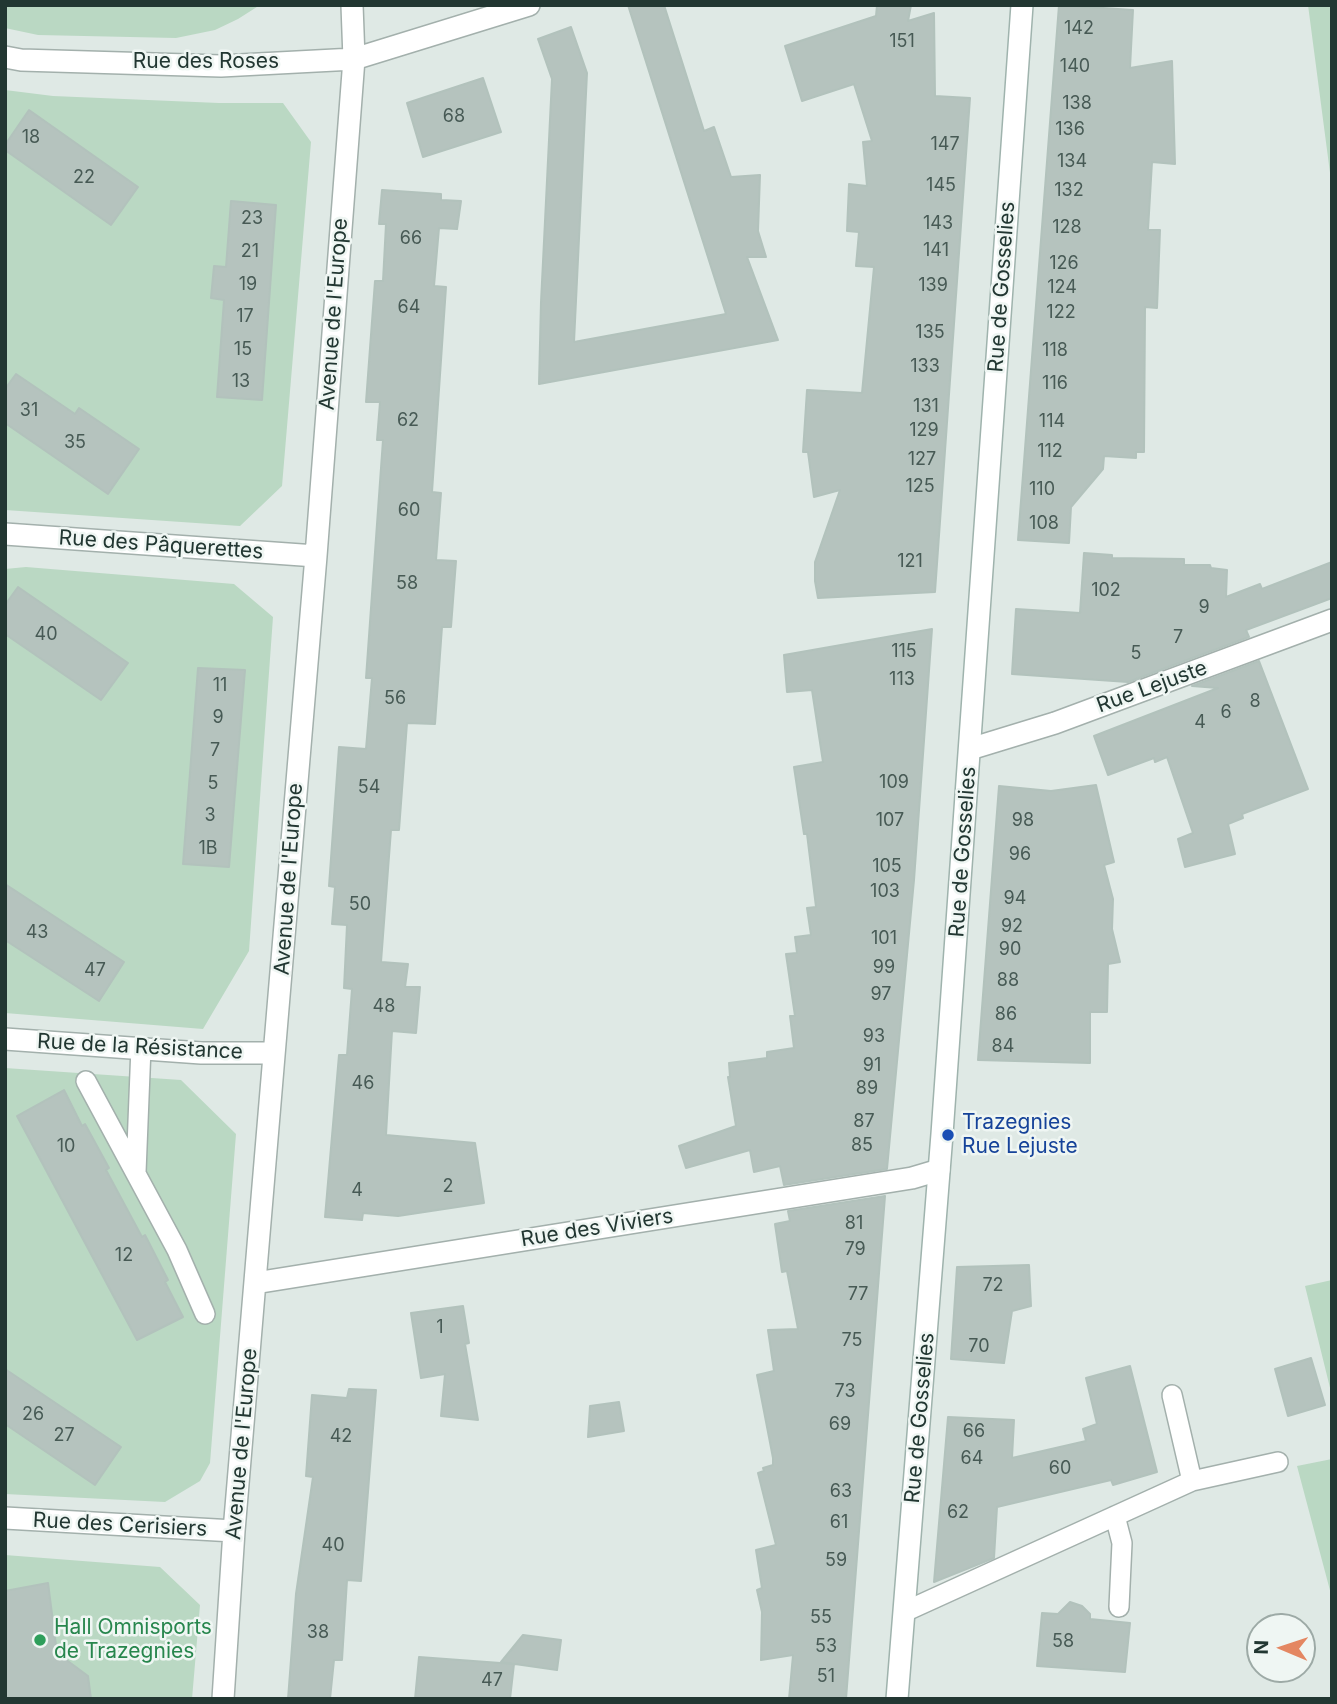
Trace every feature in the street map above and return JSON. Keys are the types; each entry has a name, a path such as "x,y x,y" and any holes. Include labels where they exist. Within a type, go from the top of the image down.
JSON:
{"street":[{"path":"352,5 354,59"},
{"name":"Rue des Roses","path":"5,57 21,60 221,66 354,59 529,5"},
{"name":"Rue de Gosselies","path":"897,1699 939,1170 1022,5"},
{"name":"Avenue de l'Europe","path":"223,1699 234,1531 316,556 354,59"},
{"name":"Rue des Pâquerettes","path":"5,534 316,556"},
{"name":"Rue Lejuste","path":"970,749 1055,723 1332,620"},
{"name":"Rue de la Résistance","path":"5,1039 141,1047 201,1054 274,1053"},
{"name":"Rue des Viviers","path":"255,1283 912,1178 939,1170"},
{"name":"Rue des Cerisiers","path":"5,1518 234,1531"}],"lane":[{"path":"136,1172 141,1047"},
{"path":"86,1081 177,1250 205,1314"},
{"path":"1172,1395 1192,1481"},
{"path":"904,1612 1192,1481 1278,1462"},
{"path":"1115,1516 1122,1543 1119,1607"}],"green space":[{"path":"5,5 260,5 215,30 176,38 38,35 5,28"},
{"path":"1308,5 1332,5 1332,188"},
{"path":"5,90 53,96 283,103 311,142 282,486 240,526 5,510"},
{"path":"26,567 234,584 273,617 249,951 203,1029 5,1013 5,569"},
{"path":"5,1068 181,1080 236,1134 210,1463 200,1481 165,1502 5,1494"},
{"path":"1332,1280 1332,1396 1305,1286"},
{"path":"1332,1459 1332,1598 1297,1466"},
{"path":"5,1555 160,1567 200,1605 192,1699 5,1699"}],"building":[{"path":"628,5 664,5 704,131 714,127 731,177 760,175 758,231 766,257 747,257 778,340 539,384 552,79 538,39 571,27 587,73 574,342 726,314"},
{"path":"877,5 911,5 908,21 934,13 935,96 970,98 935,592 818,598 815,562 840,490 814,497 808,452 803,452 807,390 862,393 874,267 856,266 859,232 847,231 849,184 867,186 863,142 872,141 854,84 802,101 785,46 876,16"},
{"path":"1059,5 1133,10 1130,68 1172,61 1175,164 1152,162 1148,230 1160,230 1157,308 1145,307 1144,452 1136,452 1136,458 1104,456 1103,469 1071,507 1069,543 1018,540"},
{"path":"483,78 501,132 423,157 407,103"},
{"path":"29,110 138,187 111,225 5,150 5,145"},
{"path":"382,190 441,194 441,200 461,201 457,229 439,228 434,286 446,287 432,492 441,493 436,560 456,561 451,627 442,627 435,724 407,723 399,830 391,830 381,962 408,964 405,987 420,987 416,1033 392,1031 386,1135 475,1143 484,1203 398,1216 363,1213 362,1220 325,1217 339,1055 347,1055 352,989 344,988 347,925 332,924 335,887 329,886 339,747 366,749 372,678 366,678 383,440 377,440 380,402 366,402 375,281 383,281 386,224 379,224"},
{"path":"231,201 276,205 262,400 217,397 224,300 211,298 214,266 226,267"},
{"path":"16,374 75,414 79,408 139,449 108,494 5,423 5,389"},
{"path":"1084,553 1112,555 1112,558 1184,559 1184,565 1210,565 1211,568 1227,570 1226,597 1260,584 1262,589 1332,562 1332,598 1246,630 1249,637 1128,682 1012,674 1016,609 1080,613"},
{"path":"18,587 128,663 101,700 5,634 5,605"},
{"path":"932,629 914,880 887,1169 784,1185 780,1166 754,1172 750,1150 686,1168 679,1146 736,1126 728,1077 729,1063 767,1058 767,1052 794,1048 790,1016 795,1016 786,954 797,953 795,937 811,935 807,908 816,907 807,834 804,834 794,767 823,762 812,690 787,692 784,655"},
{"path":"1259,661 1308,789 1242,814 1243,818 1228,824 1235,854 1185,867 1178,839 1193,833 1167,757 1155,762 1154,758 1108,775 1094,736 1218,688 1192,686"},
{"path":"198,668 245,670 229,867 183,864"},
{"path":"1096,785 1114,862 1104,865 1113,899 1112,929 1120,962 1108,964 1107,1012 1090,1012 1090,1063 978,1060 999,786 1051,791"},
{"path":"5,884 124,962 99,1001 5,940"},
{"path":"64,1090 82,1126 85,1124 109,1168 106,1170 142,1237 145,1235 183,1317 137,1340 17,1116"},
{"path":"885,1196 846,1699 789,1699 793,1655 761,1660 762,1612 757,1590 762,1588 756,1550 776,1545 758,1473 773,1465 773,1458 757,1375 774,1371 768,1330 798,1329 787,1271 782,1272 775,1224 790,1221 788,1211"},
{"path":"1029,1265 1031,1306 1012,1311 1004,1363 951,1359 957,1267"},
{"path":"463,1306 469,1343 465,1344 478,1420 441,1416 445,1374 421,1378 411,1313"},
{"path":"1311,1358 1325,1405 1288,1416 1275,1369"},
{"path":"1130,1366 1157,1472 1113,1485 1111,1480 997,1507 994,1558 934,1582 948,1417 1014,1420 1012,1458 1086,1441 1083,1429 1097,1424 1086,1378"},
{"path":"5,1369 121,1447 95,1485 5,1424"},
{"path":"349,1389 376,1390 361,1581 347,1580 342,1660 334,1660 330,1699 288,1699 296,1594 313,1477 306,1476 312,1395 347,1398"},
{"path":"619,1402 624,1431 588,1437 590,1406"},
{"name":"Hall Omnisports de Trazegnies","path":"48,1583 57,1653 88,1676 91,1699 5,1699 5,1591"},
{"path":"1070,1602 1082,1606 1090,1614 1090,1619 1130,1623 1125,1672 1037,1666 1042,1613 1058,1614"},
{"path":"523,1635 561,1640 557,1670 501,1662"},
{"path":"419,1657 514,1664 510,1699 415,1699"}],"place":[{"name":"Trazegnies Rue Lejuste","path":"948,1135"},
{"name":"Hall Omnisports de Trazegnies","path":"40,1640"}]}
